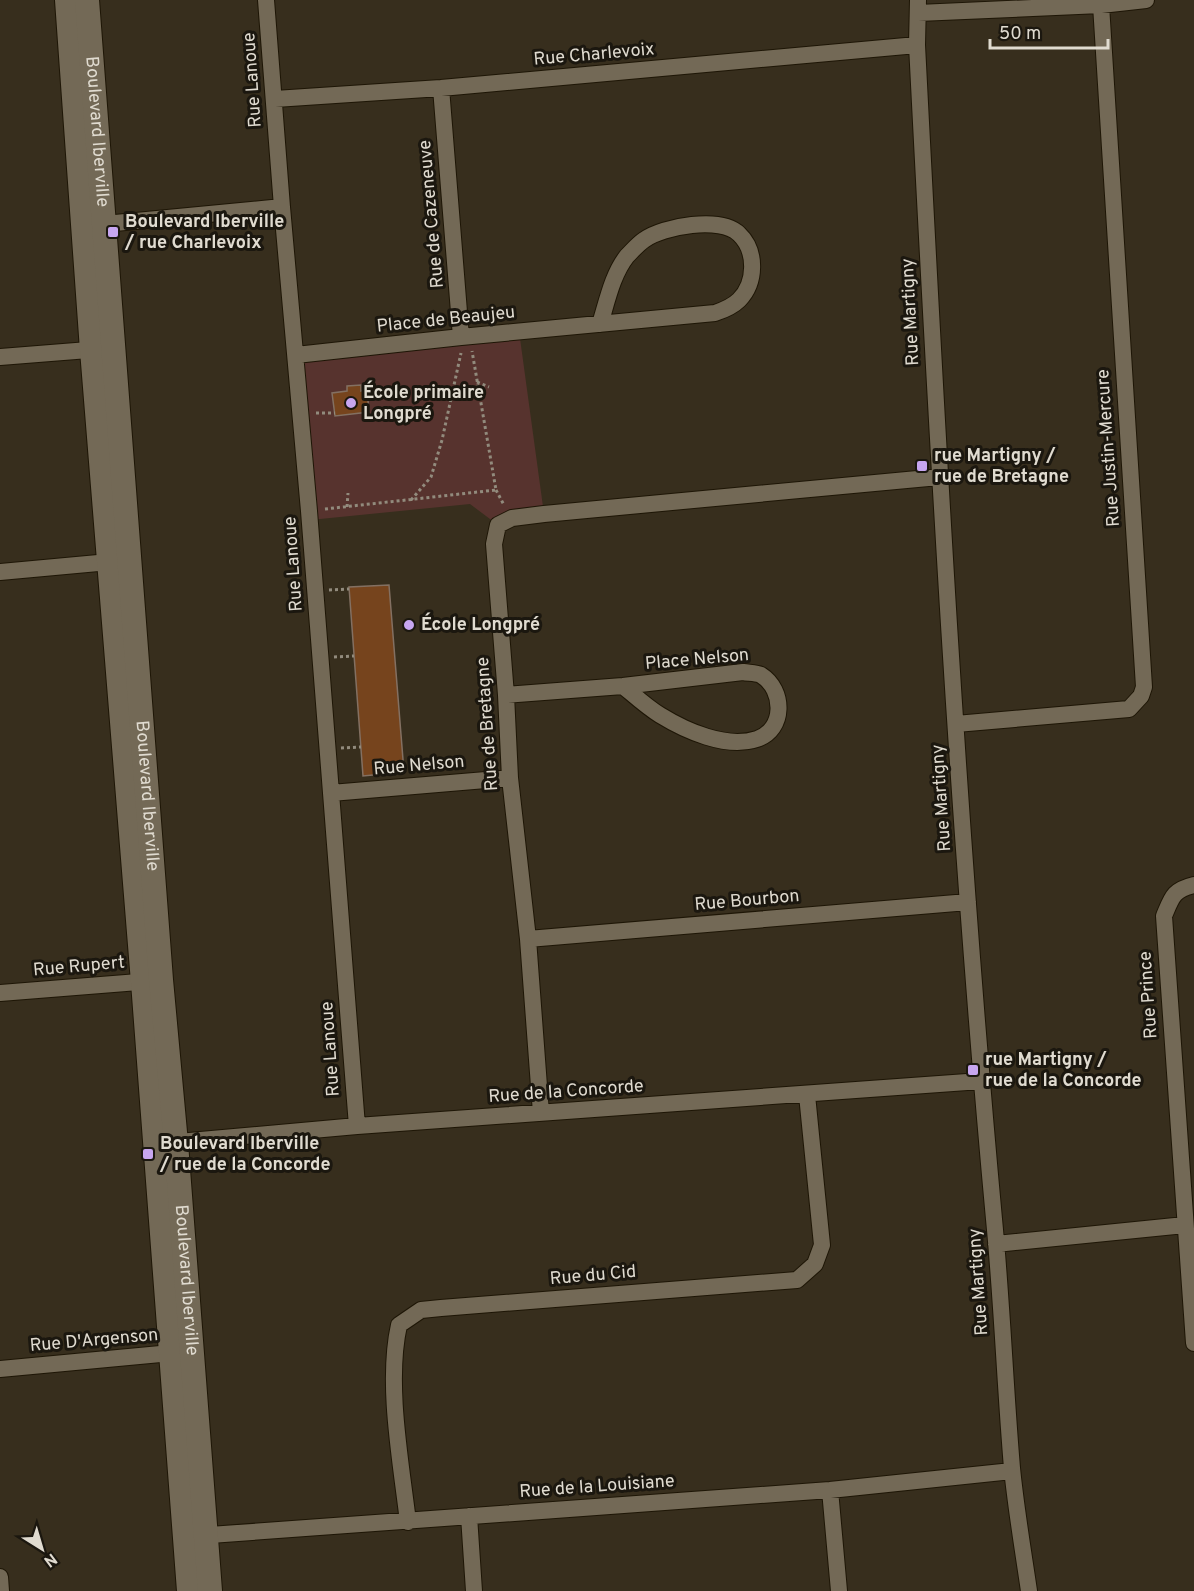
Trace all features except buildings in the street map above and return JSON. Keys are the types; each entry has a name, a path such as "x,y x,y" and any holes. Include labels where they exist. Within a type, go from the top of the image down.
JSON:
{"street":[{"name":"Boulevard Iberville","path":"67,0 94,225"},
{"name":"Boulevard Iberville","path":"87,0 94,225 102,349 195,1536 189,1591"},
{"name":"Rue Lanoue","path":"266,0 357,1126"},
{"path":"918,6 1101,5 1146,0"},
{"name":"Rue Justin-Mercure","path":"956,724 1129,709 1141,696 1144,687 1101,5"},
{"name":"Rue Martigny","path":"918,6 917,45 939,477 968,902 1012,1471 1029,1591"},
{"name":"Rue Charlevoix","path":"275,99 441,88 917,45"},
{"name":"Rue de Cazeneuve","path":"441,88 461,344"},
{"path":"94,225 282,207"},
{"name":"Place de Beaujeu","path":"296,355 461,344 600,324 715,313 731,307 741,299 749,286 752,267 751,250 739,234 725,225 700,225 666,230 644,240 626,258 613,283 600,324"},
{"path":"0,357 102,349"},
{"name":"Rue de Bretagne","path":"542,1113 528,939 510,778 494,544 498,525 512,518 544,514 939,477"},
{"path":"0,572 120,561"},
{"name":"Place Nelson","path":"506,694 623,686 743,672 760,674 771,684 777,696 779,710 776,723 759,739 718,740 659,715 623,686"},
{"name":"Rue Nelson","path":"331,793 510,778"},
{"name":"Rue Prince","path":"1194,885 1177,890 1164,916 1194,1343"},
{"name":"Rue Bourbon","path":"528,939 968,902"},
{"name":"Rue Rupert","path":"0,993 152,981"},
{"name":"Rue de la Concorde","path":"165,1143 357,1126 981,1081"},
{"name":"Rue du Cid","path":"408,1522 394,1375 394,1347 399,1325 421,1310 797,1280 815,1264 822,1245 807,1095"},
{"path":"996,1244 1185,1225"},
{"name":"Rue D'Argenson","path":"0,1369 181,1353"},
{"name":"Rue de la Louisiane","path":"195,1536 830,1490 1012,1471"},
{"path":"830,1490 839,1591"},
{"path":"469,1516 474,1591"},
{"name":"Boulevard Iberville","path":"195,1536 210,1591"},
{"path":"0,1577 1,1591"}],"path":[{"path":"411,500 431,477 442,440 461,344"},
{"path":"309,511 496,490 472,350"},
{"path":"477,382 489,387"},
{"path":"347,507 348,493"}],"shaded area":[{"path":"519,331 544,514 498,525 470,504 310,520 296,355"}],"place":[{"name":"Boulevard Iberville / rue Charlevoix","path":"113,232"},
{"name":"École primaire Longpré","path":"351,403"},
{"name":"rue Martigny / rue de Bretagne","path":"922,466"},
{"name":"École Longpré","path":"409,625"},
{"name":"rue Martigny / rue de la Concorde","path":"973,1070"},
{"name":"Boulevard Iberville / rue de la Concorde","path":"148,1154"}]}
